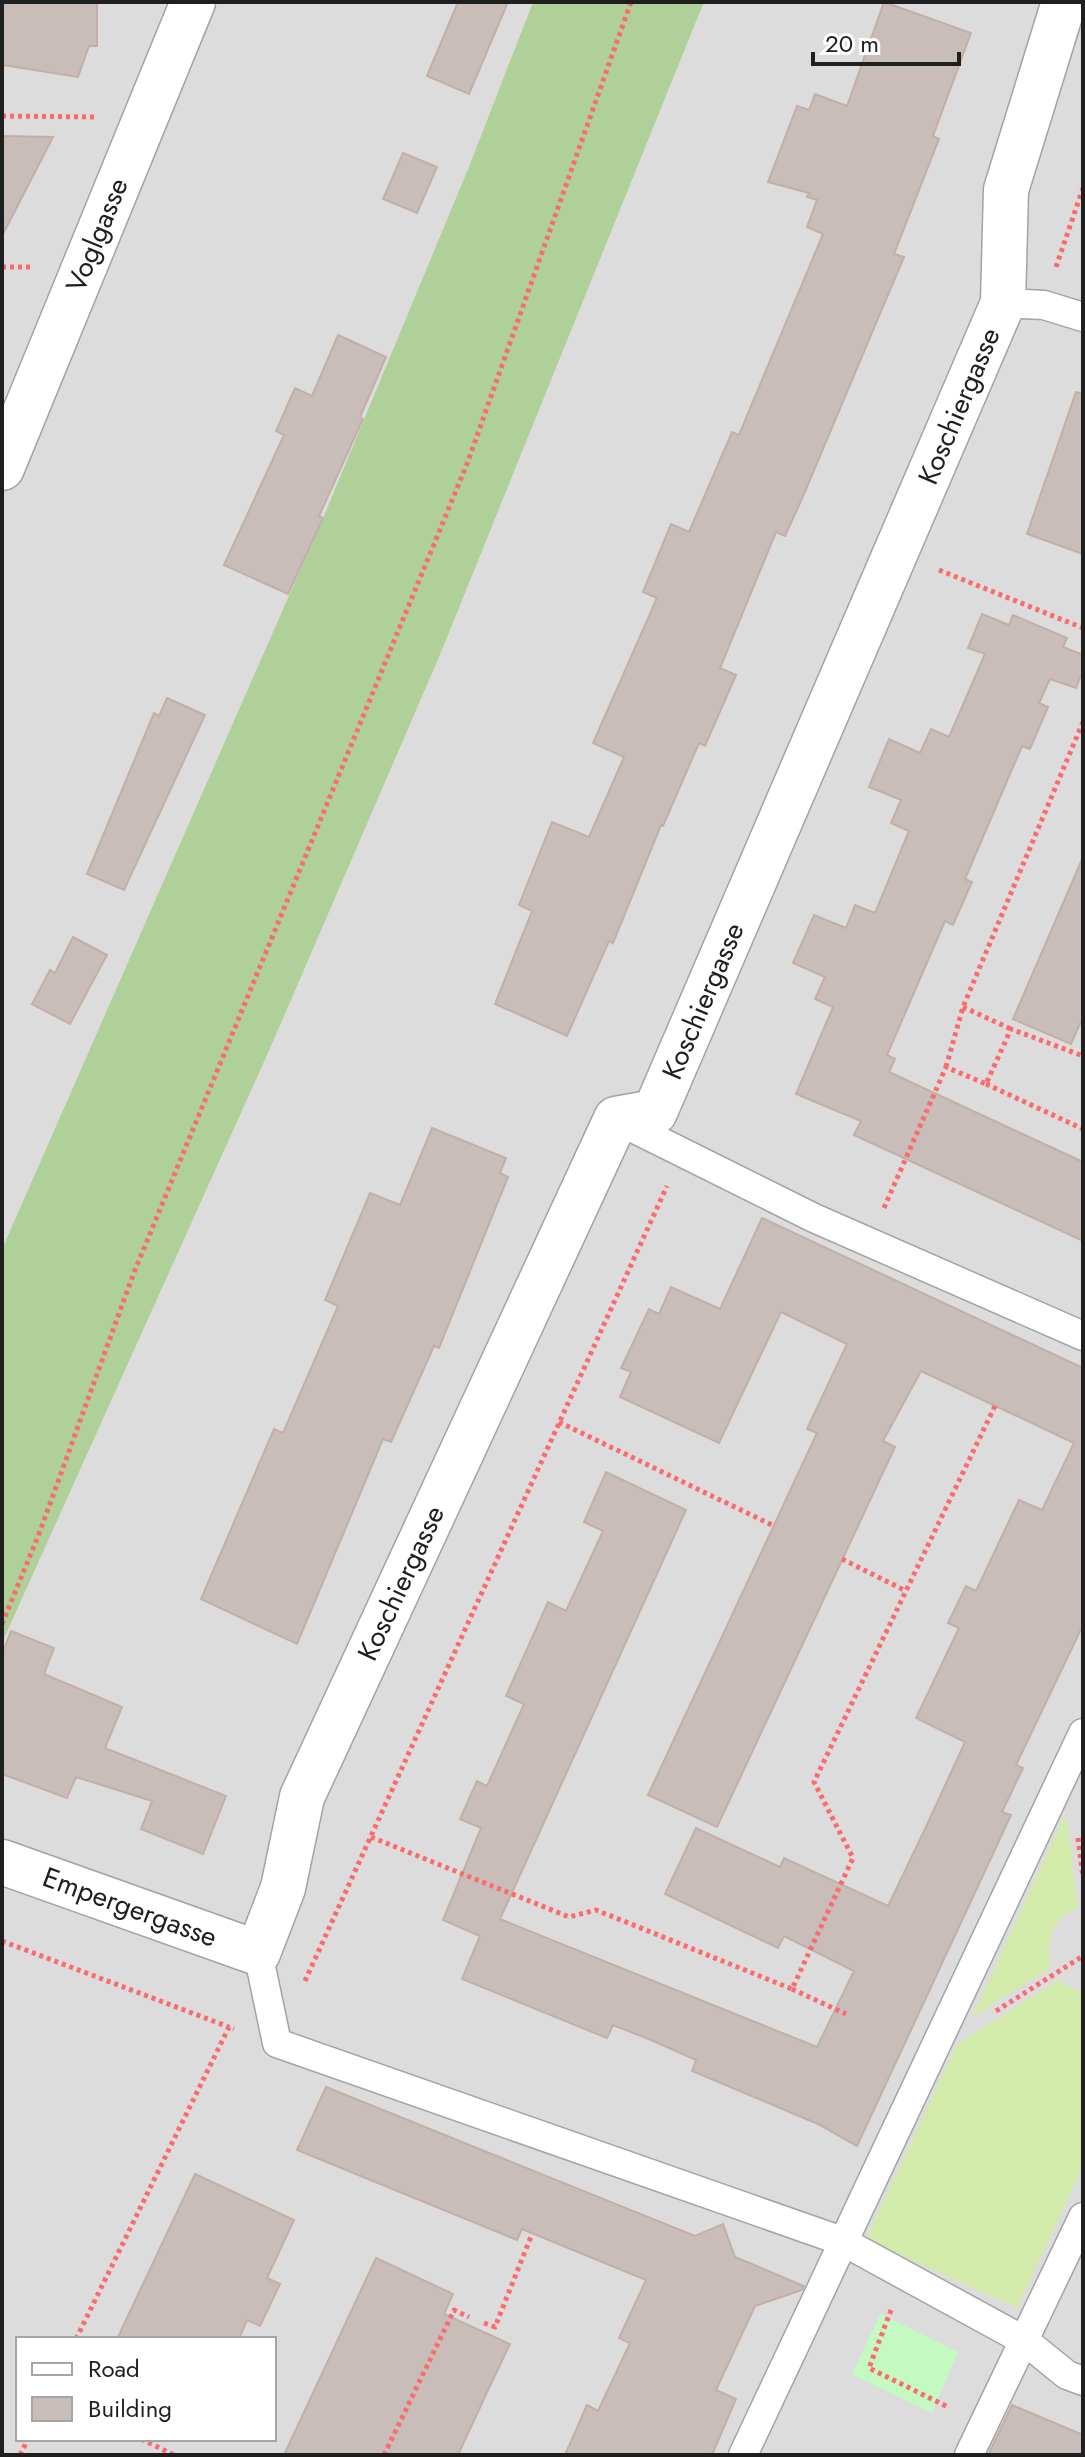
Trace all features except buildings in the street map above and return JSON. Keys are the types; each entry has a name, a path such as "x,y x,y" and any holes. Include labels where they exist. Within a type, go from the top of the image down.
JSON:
{"street":[{"name":"Voglgasse","path":"2,468 193,2"},
{"name":"Koschiergasse","path":"258,1953 283,1888 302,1797 616,1119 655,1112 1024,304 1006,190 1064,2"},
{"name":"Empergergasse","path":"2,1862 258,1953"}],"lane":[{"path":"1024,304 1083,317"},
{"path":"616,1119 814,1218 1083,1336"},
{"path":"743,2455 1083,1733"},
{"path":"258,1953 277,2043 842,2241 1025,2341 1067,2375 1083,2381"},
{"path":"969,2455 1083,2217"}],"path":[{"path":"2,1624 39,1534 133,1275 467,464 631,2"},
{"path":"2,116 146,118"},
{"path":"1024,304 1083,188"},
{"path":"935,568 1083,628"},
{"path":"870,1241 946,1067 963,1007 1083,722"},
{"path":"963,1007 1083,1056"},
{"path":"986,1084 1011,1029"},
{"path":"946,1067 1083,1129"},
{"path":"277,2043 682,1152"},
{"path":"792,1989 853,1858 814,1782 995,1406"},
{"path":"559,1422 774,1526"},
{"path":"842,1559 906,1591"},
{"path":"371,1837 569,1917 596,1910 846,2014"},
{"path":"2,1941 229,2027"},
{"path":"77,2337 229,2027 258,1953"},
{"path":"933,2051 1083,1956"},
{"path":"484,2323 495,2327 532,2234"},
{"path":"905,2275 869,2368 984,2425"},
{"path":"384,2455 454,2310 469,2317"},
{"path":"145,2441 174,2455"}],"shaded area":[{"path":"2,2 533,2 468,169 323,518 2,1249"},
{"path":"704,2 1083,2 1083,2455 2,2455 2,1643 269,1051 440,655"}],"green space":[{"path":"533,2 704,2 440,655 269,1051 2,1643 2,1249 323,518 468,169"},
{"path":"1064,1817 1067,1819 1078,1908 1062,1918 1052,1932 1050,1968 972,2017"},
{"path":"1059,1980 1083,1994 1083,2166 1017,2308 866,2239 957,2044"},
{"path":"880,2314 958,2352 932,2413 852,2374"}]}
